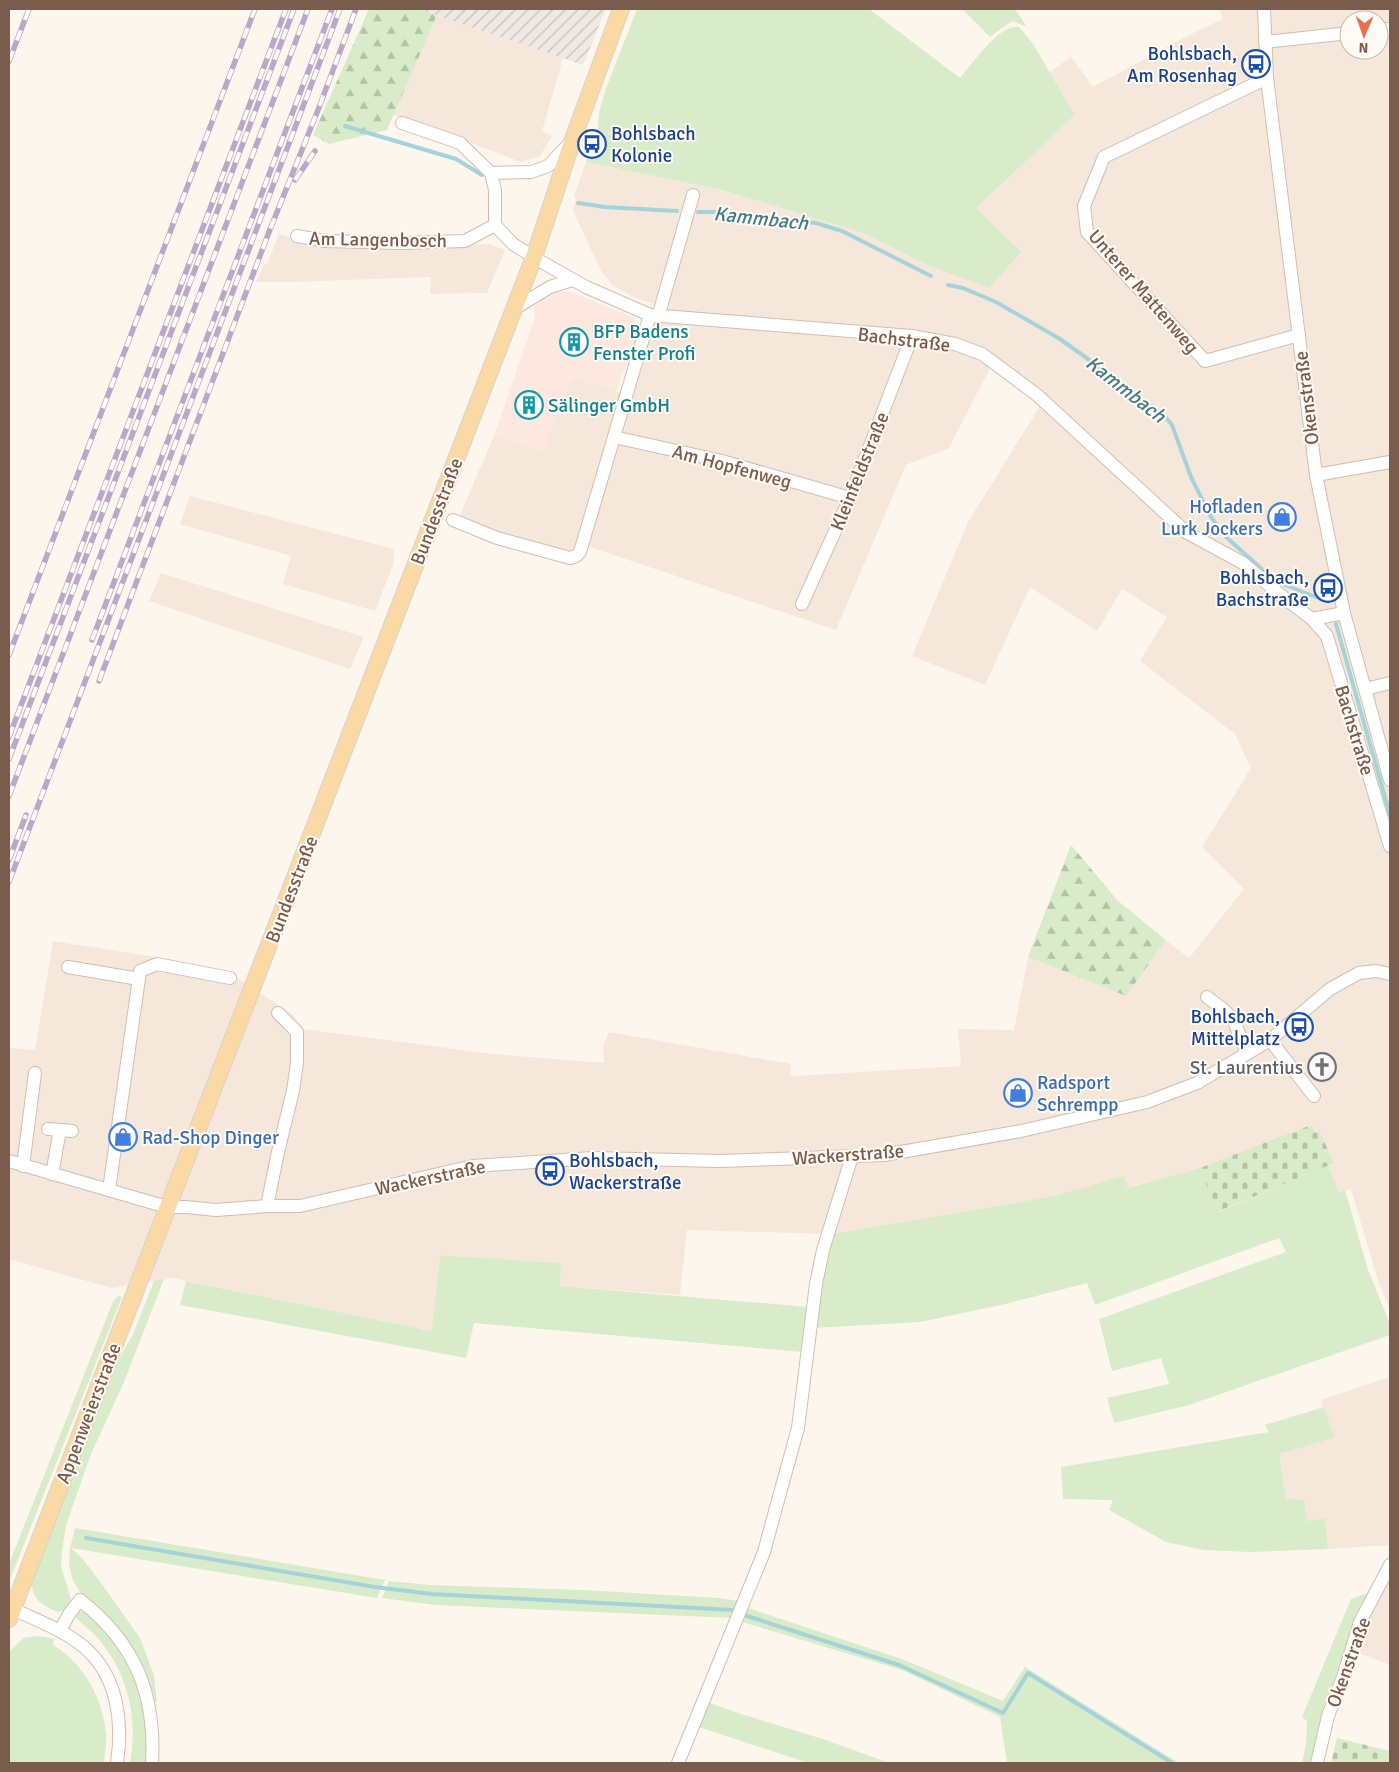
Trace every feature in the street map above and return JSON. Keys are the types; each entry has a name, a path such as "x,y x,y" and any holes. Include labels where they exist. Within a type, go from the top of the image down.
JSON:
{"main road":[{"name":"Bundesstraße","path":"167,1207 534,257 621,9"},
{"name":"Appenweierstraße","path":"11,1614 167,1207"}],"street":[{"name":"Okenstraße","path":"1264,9 1267,78 1316,475 1344,613 1390,780"},
{"path":"1264,42 1339,33"},
{"name":"Unterer Mattenweg","path":"1267,78 1104,158 1084,206 1087,232 1205,361 1299,335"},
{"path":"402,123 460,143 491,173 495,190 495,225 513,244 534,257"},
{"path":"491,173 531,172 548,166 574,139"},
{"path":"453,520 497,538 570,558 580,552 614,437 693,196"},
{"name":"Am Langenbosch","path":"297,236 326,242 465,241 495,225"},
{"name":"Bachstraße","path":"534,257 572,280 654,316 912,336 955,344 982,354 1037,395 1186,532 1242,563 1312,618 1327,636 1390,846"},
{"path":"514,309 530,297 550,287 572,280"},
{"name":"Kleinfeldstraße","path":"802,604 850,498 912,336"},
{"name":"Am Hopfenweg","path":"614,437 722,461 850,498"},
{"path":"1316,475 1390,462"},
{"path":"1312,618 1344,613"},
{"path":"1365,689 1390,683"},
{"path":"109,1190 140,971 157,964 230,978"},
{"path":"68,967 139,979"},
{"name":"Wackerstraße","path":"9,1161 167,1207 186,1206 216,1210 267,1206 300,1206 473,1166 593,1158 720,1161 884,1155 1021,1131 1147,1102 1197,1083 1270,1040 1330,989 1359,973 1376,971 1390,974"},
{"path":"1207,997 1223,1009 1233,1020 1247,1053"},
{"path":"267,1206 293,1091 297,1063 297,1032 278,1013"},
{"path":"1270,1040 1314,1096"},
{"path":"24,1166 35,1073"},
{"path":"52,1174 60,1130"},
{"path":"678,1763 764,1552 778,1504 798,1428 816,1284 821,1259 852,1156"},
{"name":"Okenstraße","path":"1316,1763 1328,1716 1343,1677 1360,1622 1390,1565"},
{"path":"60,1631 69,1614 80,1600 107,1624 119,1638 138,1672 148,1696 153,1721 152,1763"},
{"path":"11,1614 60,1631 84,1647 100,1664 113,1691 120,1720 117,1763"}],"shaded area":[{"path":"418,9 606,9 583,65"},
{"path":"1219,9 1390,9 1390,1309 1378,1281 1351,1189 1339,1192 1328,1165 1334,1162 1318,1130 1201,1168 1127,1188 1123,1176 1054,1196 831,1234 687,1230 680,1295 560,1286 561,1263 440,1255 433,1331 172,1278 112,1288 9,1259 9,1048 35,1050 53,941 169,959 233,975 293,1015 303,1029 493,1054 604,1063 603,1046 609,1032 791,1064 790,1075 795,1076 961,1066 958,1029 1014,1030 1028,957 1126,996 1166,940 1189,958 1244,889 1202,847 1251,768 1235,734 1140,661 1167,617 1122,589 1097,631 1030,587 985,685 912,656 968,522 1040,406 990,368 949,448 906,465 836,630 587,546 582,562 497,533 460,515 494,436 542,451 573,377 630,397 657,305 633,297 612,285 601,271 573,211 576,198 574,196 586,162 722,190 863,233 925,264 976,208 1075,115 1050,72 1071,57 1093,87 1191,34 1223,19"},
{"path":"437,15 563,58 542,131 552,136 540,156 521,162 393,115"},
{"path":"279,234 315,244 489,244 505,250 487,293 430,294 431,277 256,282 264,264 267,264"},
{"path":"568,291 633,317 640,331 616,391 573,378 542,451 494,436 535,317 535,305 551,293"},
{"path":"190,496 394,549 393,565 375,611 283,584 291,556 180,524"},
{"path":"161,573 364,637 350,669 149,601"},
{"path":"1390,1377 1390,1545 1328,1549 1325,1518 1307,1521 1286,1500 1279,1454 1334,1438 1321,1400"},
{"path":"1390,1551 1390,1665 1346,1648"}],"green space":[{"path":"369,9 418,9 437,15 387,130 329,144 313,135"},
{"path":"637,9 869,9 960,78 986,46 995,38 1011,28 1019,27 1033,44 1075,115 976,208 1021,252 989,288 925,264 863,233 722,190 586,162 598,130 599,112 605,91"},
{"path":"962,9 1015,9 1027,27 1013,21 990,37"},
{"path":"1071,845 1118,901 1166,940 1126,996 1028,957"},
{"path":"1311,1125 1315,1132 1319,1130 1334,1163 1217,1212 1200,1168"},
{"path":"1328,1165 1339,1192 1345,1190 1368,1270 1390,1324 1390,1335 1189,1405 1114,1423 1107,1398 1169,1384 1161,1358 1112,1371 1099,1319 1286,1252 1279,1238 1095,1305 1087,1283 1001,1305 920,1322 813,1328 831,1234 1054,1196 1123,1176 1128,1188 1200,1168 1218,1212"},
{"path":"440,1255 561,1263 560,1286 808,1307 803,1352 474,1323 466,1358 180,1305 186,1281 432,1331"},
{"path":"164,1279 124,1382 91,1454 66,1525 61,1567 71,1599 69,1607 57,1612 36,1598 31,1583 112,1372 133,1334 154,1281"},
{"path":"118,1296 122,1297 9,1582 9,1564 110,1309"},
{"path":"1324,1407 1334,1438 1279,1454 1286,1499 1304,1500 1307,1521 1325,1518 1328,1549 1249,1552 1204,1550 1166,1542 1109,1510 1113,1500 1063,1499 1061,1467 1269,1432 1265,1425"},
{"path":"75,1528 385,1580 377,1598 71,1548 81,1557 99,1580 140,1638 154,1675 157,1702 154,1702 149,1688 82,1596 72,1578 69,1564 70,1548"},
{"path":"389,1581 429,1585 583,1590 719,1598 739,1601 733,1618 436,1605 382,1598"},
{"path":"1368,1593 1323,1709 1310,1763 1302,1763 1306,1744 1307,1721 1302,1717 1351,1599"},
{"path":"745,1607 902,1659 1003,1701 1025,1667 1179,1763 1007,1763 1000,1717 902,1670 739,1621"},
{"path":"79,1611 87,1612 103,1628 120,1653 141,1693 146,1710 148,1763 130,1763 133,1730 132,1714 124,1683 110,1654 100,1641 75,1617"},
{"path":"38,1636 54,1639 53,1645 73,1661 89,1682 104,1719 106,1744 104,1763 9,1763 9,1652 23,1638"},
{"path":"707,1702 826,1740 889,1763 808,1763 696,1726"},
{"path":"1337,1738 1390,1751 1390,1763 1331,1763"}],"waterway":[{"name":"Kammbach","path":"345,126 456,159 482,175"},
{"name":"Kammbach","path":"578,203 605,207 677,211"},
{"name":"Kammbach","path":"698,212 727,212 743,216 816,223 842,231 931,276"},
{"name":"Kammbach","path":"948,285 963,288 996,302 1060,339 1088,359 1114,385 1162,413 1172,425 1191,477 1211,517 1225,536 1275,581 1321,599"},
{"name":"Kammbach","path":"1336,624 1390,815"},
{"path":"86,1538 375,1587 432,1594 733,1610"},
{"path":"744,1615 899,1665 1003,1713 1028,1673 1172,1763"}],"railway":[{"path":"9,61 29,9"},
{"path":"9,655 255,9"},
{"path":"9,737 286,9"},
{"path":"9,759 294,9"},
{"path":"9,796 308,9"},
{"path":"92,640 332,9"},
{"path":"9,882 340,9"},
{"path":"99,681 269,232 356,9"},
{"path":"295,180 315,151"},
{"path":"9,860 26,815"}],"place":[{"name":"Bohlsbach, Am Rosenhag","path":"1256,64"},
{"name":"Bohlsbach Kolonie","path":"592,144"},
{"name":"BFP Badens Fenster Profi","path":"574,342"},
{"name":"Sälinger GmbH","path":"529,405"},
{"name":"Hofladen Lurk Jockers","path":"1282,517"},
{"name":"Bohlsbach, Bachstraße","path":"1328,588"},
{"name":"Bohlsbach, Mittelplatz","path":"1299,1027"},
{"name":"St. Laurentius","path":"1322,1067"},
{"name":"Radsport Schrempp","path":"1018,1093"},
{"name":"Rad-Shop Dinger","path":"123,1137"},
{"name":"Bohlsbach, Wackerstraße","path":"550,1171"}]}
